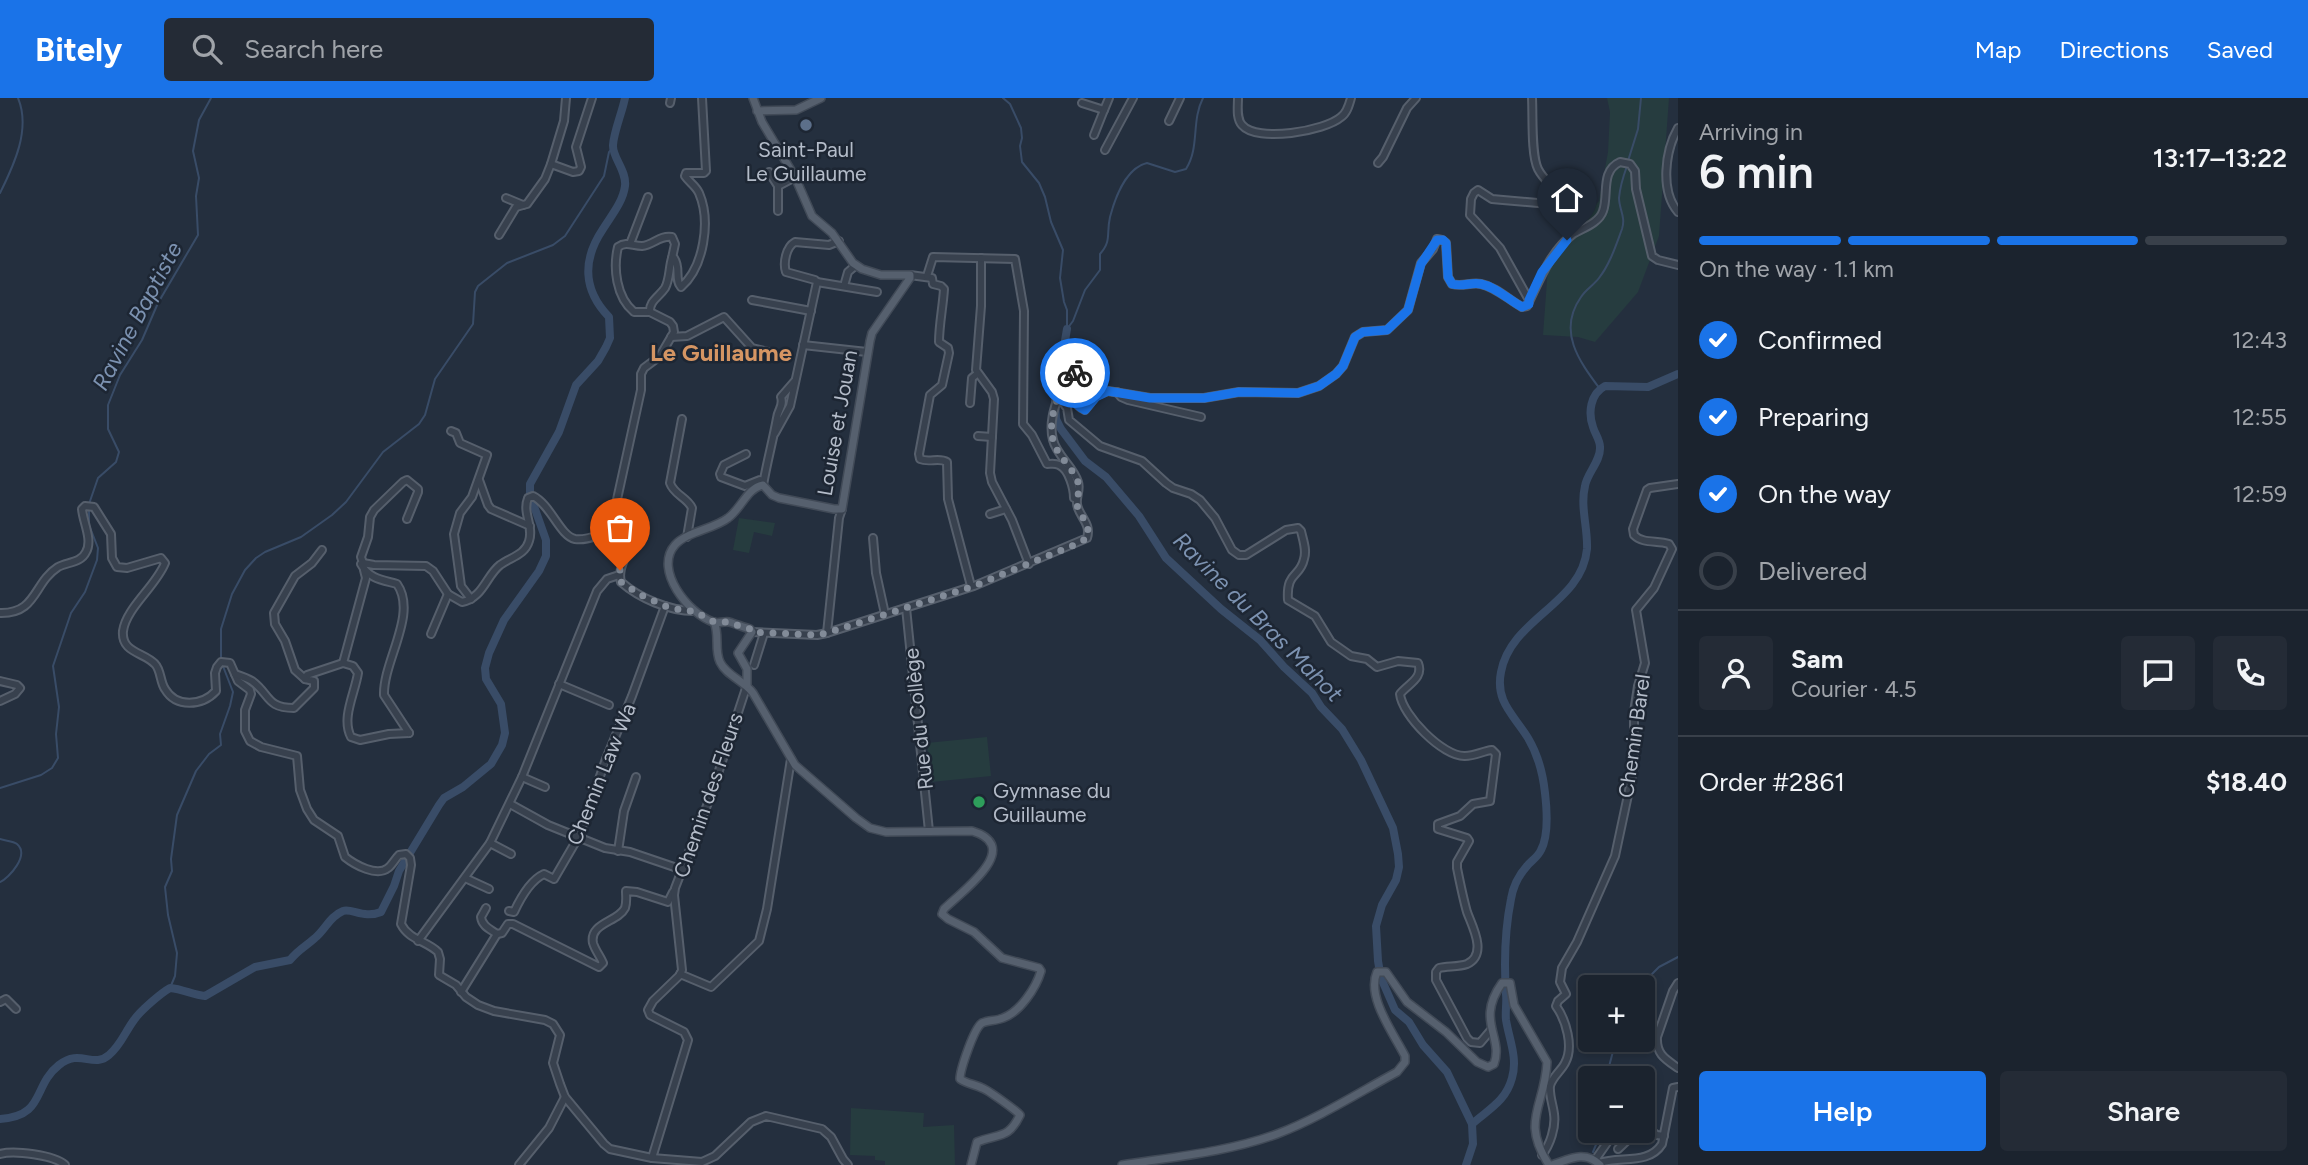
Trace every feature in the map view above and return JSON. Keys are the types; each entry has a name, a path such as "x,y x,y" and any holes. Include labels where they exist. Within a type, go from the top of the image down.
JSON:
{"main road":[{"path":"753,98 757,111 795,177 812,216 839,241 855,266 881,275 911,275"},
{"path":"757,111 796,110 821,98"},
{"name":"Louise et Jouan","path":"762,485 779,498 842,509 867,352 873,333 911,275"},
{"path":"747,685 747,669 738,653 752,632 727,622 714,622 694,611 674,585 668,565 675,545 728,518 752,489 762,485"},
{"path":"714,622 721,666 747,685 795,765 837,803 870,828 886,832 972,831 982,834 992,846 992,855 985,871 944,909 942,914 974,932 1002,958 1039,968 1041,971 1032,988 1011,1015 979,1024 974,1032 960,1079 983,1088 999,1101 1017,1110 1020,1115 1011,1131 1005,1135 977,1142 972,1161 965,1165"},
{"path":"1122,1165 1207,1152 1256,1141 1279,1133 1397,1072 1405,1062 1405,1056 1382,1014 1376,994 1377,972 1386,972 1407,1002 1446,1032 1477,1062 1488,1067 1494,1065 1496,1058 1490,1008 1502,984 1508,982 1511,985 1514,1005 1547,1062 1534,1122 1534,1135 1542,1155 1550,1165 1582,1155 1598,1163"}],"street":[{"path":"499,235 516,207 527,204 545,179 564,121 566,98"},
{"path":"551,164 573,172 579,171 581,167 576,147 592,98"},
{"path":"672,257 678,265 677,279 681,287 700,258 704,242 700,195 685,176 706,171 702,98"},
{"path":"1094,135 1110,98"},
{"path":"1105,150 1133,98"},
{"path":"1169,121 1180,98"},
{"path":"1238,98 1239,120 1243,126 1269,135 1334,122 1344,116 1351,98"},
{"path":"1378,163 1407,108 1416,98"},
{"path":"1529,300 1500,248 1470,215 1470,207 1474,192 1478,190 1492,199 1549,204 1559,202 1561,198 1546,183 1536,164 1532,98"},
{"path":"1082,103 1104,110"},
{"path":"1678,128 1672,139 1665,181 1669,199 1678,212"},
{"path":"1077,508 1078,481 1055,448 1051,429 1052,415 1066,375 1067,360 1070,358 1076,374 1072,395 1080,409 1085,410 1100,394 1108,391 1150,398 1204,398 1239,392 1298,393 1319,386 1343,366 1355,337 1363,332 1387,330 1408,310 1421,264 1440,239 1446,243 1448,277 1452,284 1458,286 1479,283 1489,286 1522,307 1529,304 1542,272 1567,240 1595,221 1603,212 1606,182 1610,170 1616,164 1627,163 1635,171 1649,252 1655,259 1678,265"},
{"path":"769,172 778,186 778,211"},
{"path":"778,186 795,177"},
{"path":"629,244 648,197"},
{"path":"506,198 523,205"},
{"path":"629,544 636,543 642,527 639,521 621,514 616,504 641,390 641,374 649,363 660,356 671,337 673,326 650,312 634,312 629,308 615,273 615,260 621,243 647,245 660,238 671,237 676,244 667,282 650,303 650,312"},
{"path":"839,241 829,245 795,242 788,248 786,272 815,279 817,282 877,292"},
{"path":"752,632 817,635 827,633 975,585 1087,538 1089,532 1086,522 1077,508 1074,489 1064,468 1047,464 1024,424 1024,311 1015,259 933,257 927,276"},
{"path":"981,258 977,374 988,386 994,399 992,482 1029,564"},
{"path":"844,286 848,272 855,266"},
{"path":"911,275 932,278 933,284 944,289 939,342 949,353 942,385 930,395 919,454 923,460 947,461 948,499 975,585"},
{"path":"762,485 776,419 782,404 781,397 796,380 817,282"},
{"path":"752,300 811,311"},
{"path":"671,337 687,336 724,317 752,348 772,353"},
{"path":"803,345 867,352"},
{"path":"970,403 972,378 977,374"},
{"path":"1117,391 1121,397 1128,400 1201,417"},
{"path":"1058,400 1067,408 1069,420 1100,446 1142,460 1173,488 1200,500 1215,518 1232,550 1239,555 1246,555 1286,530 1298,528 1303,539 1305,558 1288,583 1288,600 1315,616 1331,642 1351,656 1367,659 1377,667 1398,661 1418,663 1419,675 1401,694 1401,702 1434,743 1464,757 1492,750 1496,754 1490,801 1473,804 1460,816 1438,824 1438,829 1469,841 1457,862 1457,868 1468,915 1476,931 1477,946 1474,958 1467,964 1439,968 1436,980 1471,1042 1480,1043 1491,1030"},
{"path":"682,419 670,483 673,491 690,503 692,508 687,537"},
{"path":"451,431 456,433 460,443 487,455 472,497 460,513 454,534 461,586 471,600"},
{"path":"978,436 992,437"},
{"path":"746,454 724,465 720,474 745,486 757,480 760,480 762,485"},
{"path":"343,663 366,578 361,557 368,537 370,517 374,510 407,480 418,489 407,519"},
{"path":"479,480 491,509 530,526"},
{"name":"Chemin Barel","path":"1542,1155 1548,1147 1555,1117 1550,1087 1569,1053 1566,1028 1556,1006 1566,994 1560,982 1562,968 1577,942 1615,856 1634,767 1634,712 1638,686 1646,663 1636,610 1654,588 1672,549 1665,542 1640,540 1634,535 1633,529 1647,490 1678,484"},
{"path":"364,566 426,566 433,571 448,594 462,602 471,600 478,595 499,565 526,548 530,526 525,507 530,496 537,497 551,511 561,529 572,538 620,530 629,533 631,537 619,575 623,584 665,606 694,611"},
{"path":"0,613 17,611 24,607 32,601 51,573 85,554 88,542 82,509 85,506 94,507 111,534 112,558 117,567 127,568 161,558 165,563 158,578 125,623 123,637 132,651 154,663 168,693 189,703 206,700 216,691 215,673 220,663 230,663 238,681 250,690 251,694 245,710 245,731 248,738 254,744 297,756 304,804 314,820 338,836 345,858 375,871 389,868 399,855 406,854 410,858 401,924 418,941 436,949 440,958 439,975 456,985 473,1003 495,1011 545,1020 553,1024 560,1035 554,1066 565,1097 606,1147 652,1158 692,1163 707,1161 715,1157 755,1119 766,1116 822,1129 831,1137 848,1165"},
{"path":"827,633 842,509"},
{"path":"990,514 1006,509"},
{"path":"873,538 876,573 886,614"},
{"path":"235,674 250,680 273,704 283,708 298,706 314,688 314,681 305,679 295,670 285,641 275,624 274,612 295,576 312,564 322,550"},
{"path":"305,679 307,675 343,663 353,666 358,673 347,731 351,737 360,740 409,733 383,695 404,611 402,591 397,584 381,581 364,566"},
{"path":"418,941 490,843 522,777 597,590 603,582 619,575"},
{"path":"431,634 448,594"},
{"name":"Chemin Law Wa","path":"509,911 514,912 539,876 544,874 554,878 579,836 665,606"},
{"name":"Rue du Collège","path":"906,608 929,831"},
{"path":"754,665 764,633"},
{"path":"0,681 20,688 15,694 0,701"},
{"path":"559,684 609,705"},
{"name":"Chemin des Fleurs","path":"680,974 682,970 675,888 711,795 747,685"},
{"path":"652,1158 688,1040 684,1032 650,1016 648,1010 653,1001 680,974 711,987 759,941 767,909 791,759"},
{"path":"522,777 545,787"},
{"path":"618,851 624,811 636,777"},
{"path":"510,804 548,825 605,848 630,852 683,870"},
{"path":"490,843 511,854"},
{"path":"466,877 489,889"},
{"path":"461,992 497,934 502,933 508,924 513,924 599,967 603,963 594,946 593,937 597,929 624,910 626,891 637,891 668,902 675,888"},
{"path":"486,908 481,920 497,934"},
{"path":"1678,984 1673,991 1657,1044 1664,1058 1678,1068"},
{"path":"0,1002 6,999 16,1009"},
{"path":"1598,1163 1643,1161 1659,1150 1673,1088 1678,1087"},
{"path":"519,1165 549,1128 565,1097"},
{"path":"1655,1134 1664,1136"},
{"path":"1598,1163 1607,1143"},
{"path":"1618,1149 1624,1143"},
{"path":"0,1154 10,1151 50,1158 65,1165"}],"green space":[{"path":"1607,98 1669,98 1659,236 1638,292 1595,342 1578,337 1543,335 1548,267 1557,250 1599,201 1608,152 1610,112"},
{"path":"739,518 775,523 772,536 754,532 749,553 733,550"},
{"path":"987,737 991,776 931,782 927,743"},
{"path":"851,1108 924,1113 923,1127 954,1125 955,1165 885,1165 885,1161 875,1160 875,1156 850,1155"}],"waterway":[{"path":"0,193 11,171 22,134 22,110 18,98"},
{"name":"Ravine Baptiste","path":"89,504 98,478 116,462 119,452 108,429 108,405 120,375 142,340 158,303 198,235 196,196 199,178 193,151 199,120 211,98"},
{"path":"0,1119 15,1117 32,1106 51,1073 67,1060 97,1060 109,1055 137,1016 170,988 205,996 255,967 290,960 343,911 364,914 381,912 399,871 444,798 463,787 491,764 502,745 505,733 501,704 486,679 485,668 504,620 539,571 546,556 546,540 530,495 530,484 559,432 576,385 598,361 610,338 609,317 594,296 588,274 591,252 624,192 624,175 613,145 625,98"},
{"name":"Ravine du Bras Mahot","path":"1003,98 1010,104 1021,128 1022,162 1039,183 1063,250 1060,278 1067,310 1067,328"},
{"path":"1067,329 1085,290 1100,270 1100,254 1107,241 1110,217 1122,185 1133,171 1147,163 1175,172 1186,169 1193,152 1197,116 1203,98"},
{"path":"1628,161 1638,129 1641,98"},
{"path":"170,988 175,976 177,953 165,887 172,871 177,815 196,771 209,754 221,745 220,734 230,706 233,692 221,661 221,629 232,594 245,570 256,558 301,537 332,515 346,502 383,452 419,424 425,415 435,379 473,324 475,292 478,286 507,263 553,245 565,236 604,176 609,152 613,147"},
{"path":"1600,389 1578,357 1571,334 1571,322 1581,297 1606,267 1622,229 1619,198 1627,166"},
{"name":"Ravine du Bras Mahot","path":"1067,329 1055,399 1056,419 1061,429 1085,461 1106,477 1139,516 1166,558 1221,609 1260,640 1312,693 1342,729 1361,760 1393,828 1398,854 1396,880 1382,905 1376,926 1381,978 1395,1010 1409,1022 1423,1045 1447,1072 1472,1124"},
{"path":"1466,1165 1473,1144 1472,1124 1506,1093 1514,1071 1514,1056 1506,1017 1505,958 1509,910 1517,881 1540,852 1546,830 1543,778 1528,738 1503,700 1501,672 1507,653 1518,638 1573,584 1582,568 1587,549 1584,510 1586,481 1600,452 1591,416 1593,399 1605,386 1648,387 1678,374"},
{"name":"Ravine Baptiste","path":"0,788 41,775 52,768 58,758 56,734 59,707 53,666 71,613 85,592 97,560 98,548 89,525 89,509"},
{"name":"Ravine Baptiste","path":"0,839 17,844 21,854 17,866 0,882"},
{"path":"1652,975 1659,967 1678,957"},
{"path":"1609,1066 1613,1052"},
{"path":"1593,1152 1597,1143"}],"way so far":[{"path":"620,570 619,578 623,584 665,606 694,611 714,622 727,622 752,632 817,635 974,586 1079,543 1087,538 1089,532 1077,508 1078,481 1055,448 1051,422 1066,375 1067,360 1070,358 1075,373"}],"place":[{"name":"Saint-Paul Le Guillaume","path":"806,125"},
{"name":"Gymnase du Guillaume","path":"979,802"}],"district":[{"name":"Le Guillaume","path":"721,352"}],"route":[{"path":"1075,373 1072,395 1077,406 1085,410 1096,397 1108,391 1150,398 1204,398 1239,392 1298,393 1319,386 1336,374 1343,366 1355,337 1369,331 1387,330 1408,310 1421,264 1437,240 1446,243 1448,277 1452,284 1458,286 1479,283 1489,286 1522,307 1529,304 1542,272 1567,240"}]}
